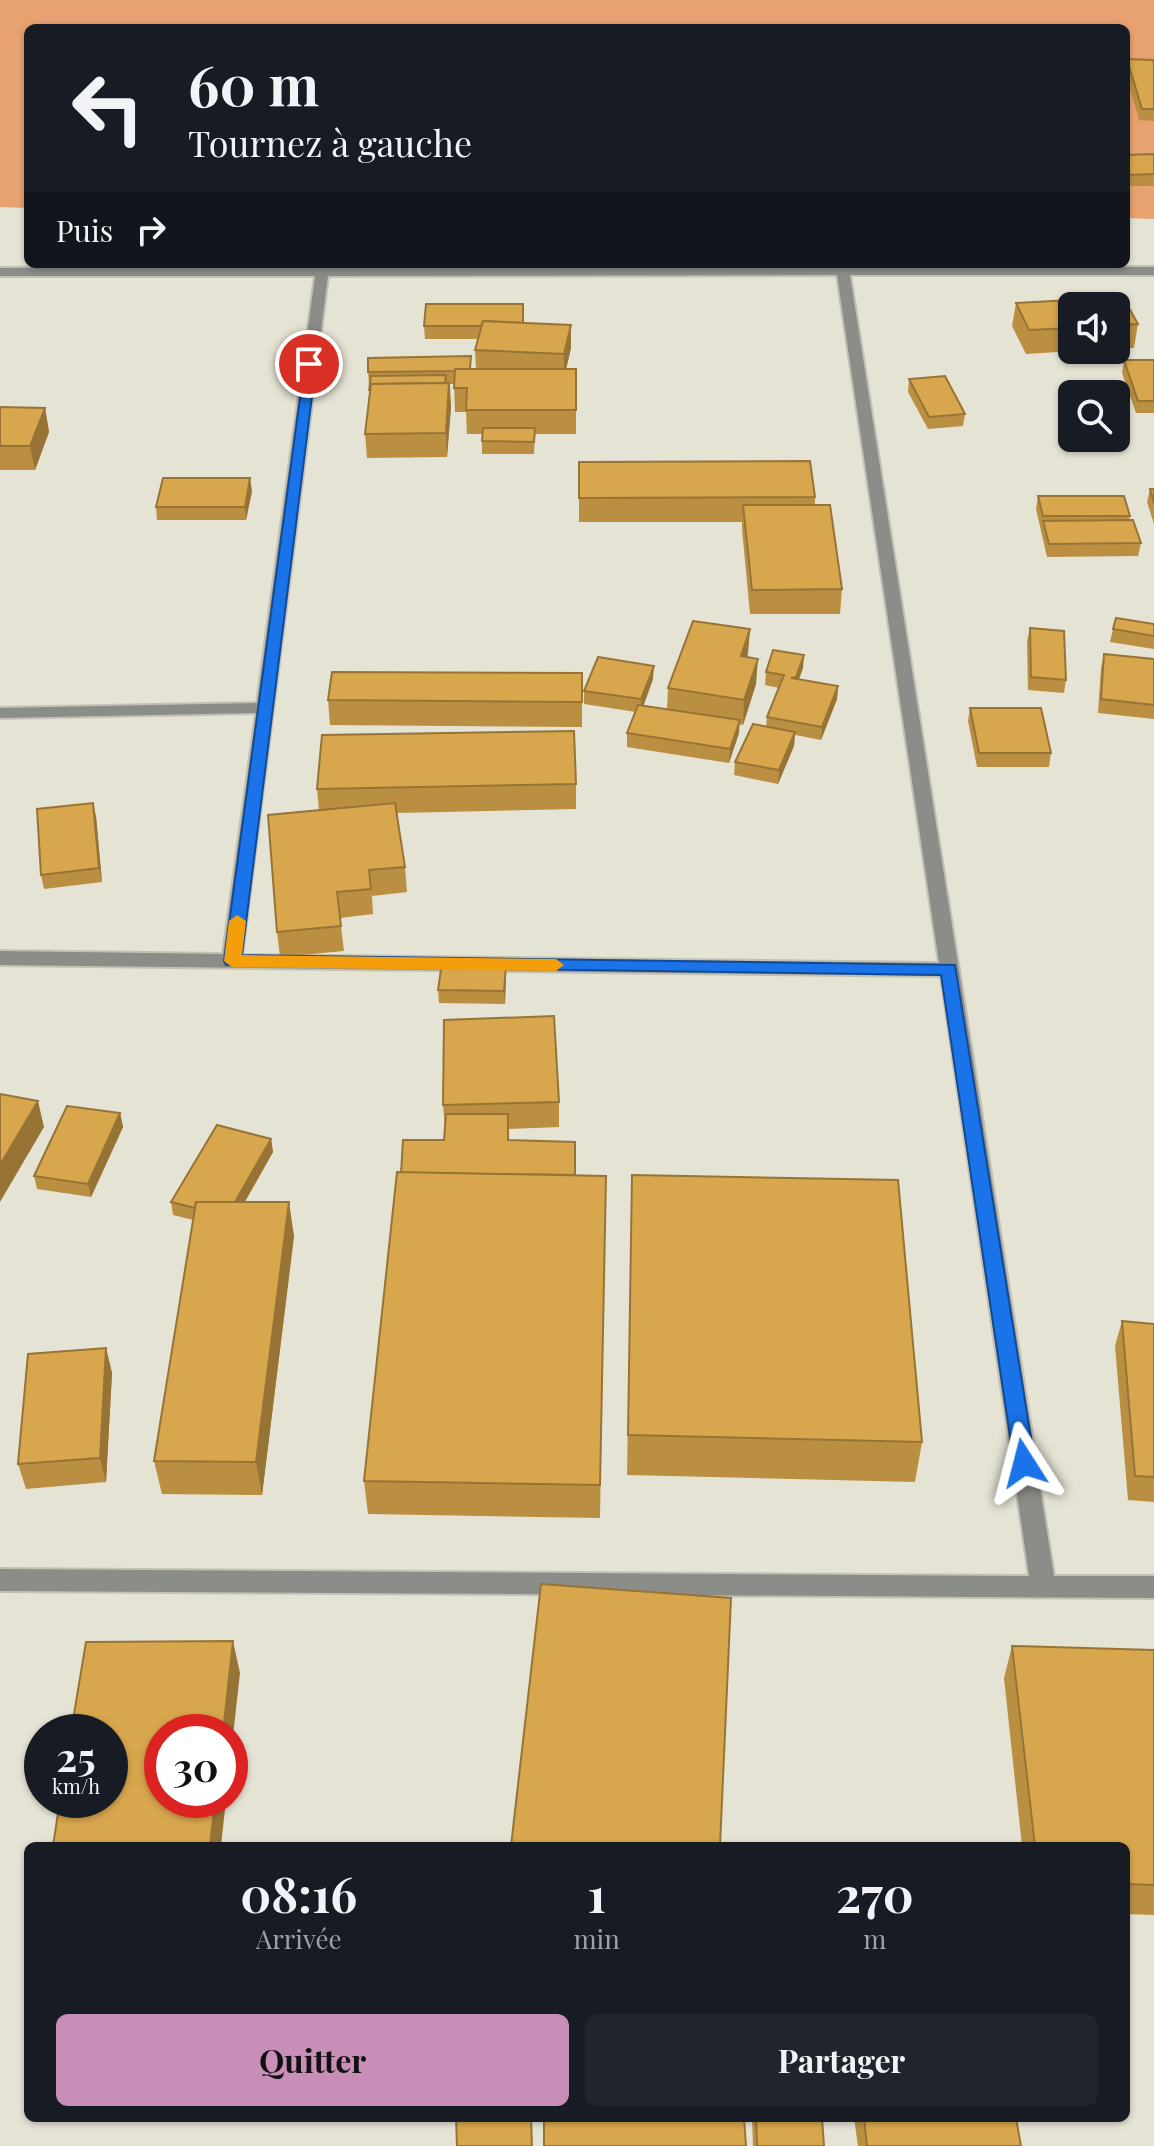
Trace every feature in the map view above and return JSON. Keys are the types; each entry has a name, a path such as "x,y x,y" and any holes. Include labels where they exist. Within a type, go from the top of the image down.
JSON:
{"street":[{"path":"232,961 322,270"},
{"path":"843,271 1043,1586"},
{"path":"0,272 1154,271"},
{"path":"0,713 265,708"},
{"path":"0,958 949,970"},
{"path":"0,1580 1154,1587"}],"shaded area":[{"path":"0,0 1154,0 1154,219 1130,218 1130,24 24,24 24,208 0,207"}],"building":[{"path":"1130,59 1153,60 1154,64 1154,109 1142,109"},
{"path":"1154,154 1154,174 1130,175 1130,155"},
{"path":"1058,301 1058,329 1029,330 1016,303"},
{"path":"426,304 523,304 523,323 483,321 481,326 424,326"},
{"path":"1130,310 1138,324 1130,324"},
{"path":"483,321 571,325 564,354 475,350"},
{"path":"471,356 470,369 368,372 368,358"},
{"path":"1130,360 1154,360 1154,401 1138,401 1125,364 1130,364"},
{"path":"455,369 576,369 576,410 466,410 467,388 454,388"},
{"path":"446,375 445,383 371,384 369,391 371,376"},
{"path":"945,376 965,414 929,417 909,379"},
{"path":"449,383 446,433 365,434 371,384"},
{"path":"0,407 45,408 30,446 0,446"},
{"path":"483,428 535,428 534,442 482,441"},
{"path":"810,461 815,497 579,498 579,462"},
{"path":"163,478 250,478 245,507 156,507"},
{"path":"1038,496 1124,496 1130,516 1043,516"},
{"path":"743,505 830,505 842,589 752,590"},
{"path":"1133,520 1141,543 1049,544 1043,521"},
{"path":"1116,618 1154,624 1154,636 1113,629"},
{"path":"693,621 750,629 741,656 758,659 744,700 668,688"},
{"path":"1030,628 1064,631 1066,680 1031,677"},
{"path":"773,650 804,655 796,677 791,678 838,686 822,727 767,717 784,675 766,672"},
{"path":"1104,654 1154,659 1154,705 1101,699"},
{"path":"598,657 654,666 641,699 584,691"},
{"path":"332,672 582,673 582,702 328,700"},
{"path":"638,705 740,720 730,749 627,733"},
{"path":"970,708 1041,708 1051,753 979,753"},
{"path":"753,724 795,732 779,770 735,762"},
{"path":"574,731 576,784 317,789 322,735"},
{"path":"93,803 99,868 41,875 37,809"},
{"path":"395,803 405,867 369,870 371,889 337,892 341,926 277,932 268,815"},
{"path":"442,963 506,965 504,991 438,990"},
{"path":"554,1016 559,1102 443,1105 444,1020"},
{"path":"0,1094 38,1101 0,1165"},
{"path":"67,1106 120,1113 88,1184 34,1176"},
{"path":"446,1114 508,1114 508,1140 575,1142 575,1175 401,1173 403,1140 444,1140"},
{"path":"217,1125 271,1139 235,1202 196,1202 195,1208 171,1202"},
{"path":"397,1172 606,1176 600,1485 364,1481"},
{"path":"632,1175 898,1180 922,1442 628,1435"},
{"path":"196,1202 289,1202 256,1462 154,1461"},
{"path":"1122,1321 1154,1324 1154,1477 1135,1476"},
{"path":"106,1348 100,1458 18,1464 28,1354"},
{"path":"541,1584 731,1598 720,1842 511,1842"},
{"path":"233,1641 225,1714 144,1714 144,1818 213,1818 210,1842 54,1842 57,1818 128,1818 128,1714 74,1714 86,1642"},
{"path":"1012,1646 1154,1650 1154,1885 1130,1884 1130,1842 1035,1842"},
{"path":"456,2122 531,2122 532,2146 457,2146"},
{"path":"544,2122 744,2122 746,2146 544,2146"},
{"path":"756,2122 822,2122 824,2146 757,2146"},
{"path":"864,2122 1017,2122 1021,2146 867,2146"}],"slow traffic":[{"path":"237,921 232,961 556,965"}],"route":[{"path":"309,364 232,961 949,970 1024,1463"}]}
